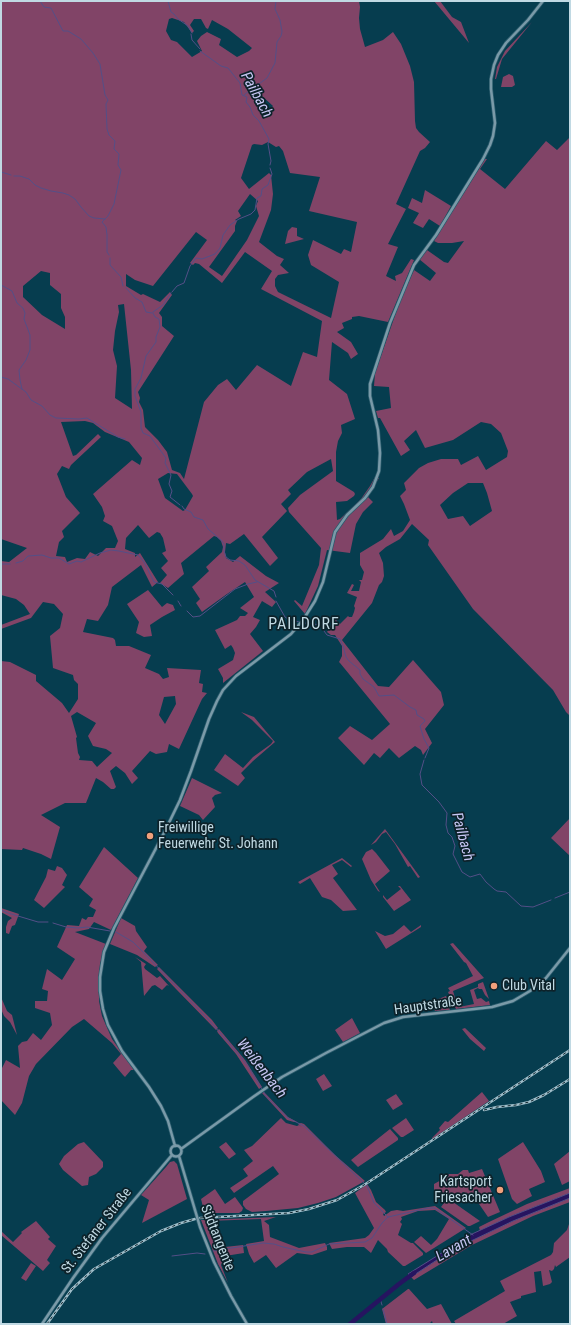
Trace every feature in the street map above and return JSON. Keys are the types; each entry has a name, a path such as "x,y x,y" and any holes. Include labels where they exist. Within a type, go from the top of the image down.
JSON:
{"main road":[{"path":"175,1146 168,1121 161,1106 150,1087 122,1051 108,1026 100,991 100,977 104,952 114,928 180,800 216,701 229,683 239,673 290,634 303,620 315,601 323,582 335,532 347,515 365,498 373,487 379,471 380,453 378,430 370,392 373,372 396,307 414,265 436,235 490,146 495,117 491,78 498,56 506,42 528,20 543,1"},
{"name":"Hauptstraße","path":"181,1149 282,1077 384,1023 403,1018 492,1007 513,1000 530,991 546,978 570,948"},
{"path":"175,1146 181,1149 181,1153 176,1157 172,1155 170,1150 175,1146"},
{"name":"St. Stefaner Straße","path":"42,1324 76,1272 102,1238 172,1155"},
{"name":"Südtangente","path":"179,1156 200,1227 214,1262 247,1324"}],"shaded area":[{"path":"1,1 359,1 360,29 365,47 383,40 393,32 401,44 410,66 414,82 416,128 430,142 420,151 396,204 406,209 388,244 398,247 386,276 396,281 395,276 402,273 411,259 414,260 388,322 359,316 352,317 352,319 342,323 344,328 337,332 351,342 358,354 351,359 348,353 332,342 329,380 347,394 355,419 341,425 342,433 338,441 336,452 336,481 355,494 347,501 336,502 337,520 340,519 361,499 375,477 379,478 368,497 373,502 363,512 356,524 350,553 327,550 318,586 305,614 294,601 295,600 302,606 319,565 321,548 289,512 288,508 300,495 333,471 331,459 307,472 288,490 291,494 281,504 287,511 262,537 278,558 270,566 244,534 230,544 226,543 226,558 233,562 240,556 266,576 279,583 265,592 276,602 272,607 262,601 253,617 260,620 250,634 263,651 223,683 223,678 218,669 233,660 235,653 231,645 225,649 215,630 237,620 240,616 245,616 248,613 240,608 254,597 245,582 202,612 196,603 200,599 192,587 209,571 206,567 222,552 223,547 221,541 214,536 181,563 184,574 168,588 160,583 167,575 161,568 168,561 162,553 166,551 163,538 160,533 157,532 149,538 138,525 126,538 125,549 135,553 135,557 140,553 158,582 152,587 141,565 112,587 108,605 98,621 87,619 83,632 113,638 116,646 129,646 151,655 145,668 159,674 163,679 169,677 167,668 201,670 199,683 203,684 202,692 207,693 202,699 179,749 169,744 167,752 156,754 150,751 132,771 138,778 132,784 125,773 116,766 110,771 116,787 114,789 111,789 96,778 86,803 65,803 41,815 60,827 51,859 23,848 22,850 1,849 1,661 10,662 36,675 36,681 62,703 69,713 78,699 78,684 74,680 73,675 53,668 50,636 60,628 63,614 54,604 43,602 31,618 1,629 1,625 30,614 24,605 16,599 1,595 1,561 9,562 27,548 1,539","holes":["172,18 184,22 192,33 194,31 190,25 194,19 201,19 208,29 212,20 228,29 252,48 237,57 219,45 221,39 207,32 197,41 202,51 192,57 177,42 171,40 166,31 169,19","253,87 256,87 262,96 273,106 263,119 253,92","268,142 276,147 279,146 283,151 290,173 320,177 309,211 357,222 351,252 344,249 341,254 313,240 308,255 311,265 339,282 331,318 278,292 275,286 275,279 278,275 289,273 280,265 284,259 277,256 259,242 271,210 273,194 271,175 269,173 249,189 241,178 252,145 262,145","250,194 258,201 256,206 259,216 247,240 222,276 209,267 235,231 237,221 235,220 241,216 238,211","196,232 207,240 190,263 193,265 195,263 199,264 222,283 245,252 272,271 261,289 322,321 317,357 303,352 291,386 257,365 236,390 227,379 218,385 204,402 184,479 180,473 172,470 167,452 145,427 143,410 139,402 140,398 138,392 174,336 162,326 162,317 159,313 172,295 170,292 160,302 143,294 141,295 126,286 126,274 135,280 153,286","41,271 50,273 50,285 61,294 61,308 65,317 65,329 42,315 23,297 23,286","124,304 131,370 132,409 115,398 117,366 113,350 119,312 118,305","85,421 93,423 105,432 129,442 142,458 140,465 132,460 93,494 102,507 105,516 103,521 112,526 118,541 115,548 106,548 98,556 90,552 85,559 77,558 67,562 65,557 56,556 59,542 64,537 62,531 80,513 66,497 57,474 62,466 69,469 71,465 101,437 98,434 76,455 73,456 61,422","168,473 177,474 193,496 183,511 165,498 158,479","175,696 176,704 165,724 159,715 164,697","77,712 96,723 88,736 93,746 106,749 112,753 97,767 92,761 79,760 80,757 78,753 77,737 71,716"]},
{"path":"434,1 440,1 452,17 461,22 469,43"},
{"path":"532,22 502,59 495,79 497,67 505,51"},
{"path":"509,74 513,76 515,85 512,87 501,87 503,77"},
{"path":"570,137 570,716 553,690 473,609 428,545 429,540 412,524 400,539 379,553 383,563 384,576 382,582 379,585 372,603 342,640 378,686 389,687 413,660 441,692 444,705 425,729 432,743 423,755 421,750 415,746 399,758 389,748 380,758 374,753 364,765 338,738 350,726 372,740 390,724 339,662 342,656 342,646 335,635 331,635 327,632 335,619 340,624 348,616 352,617 357,597 347,593 352,584 354,585 351,591 359,591 361,582 359,580 362,580 364,572 360,565 360,553 383,539 391,529 394,536 403,531 410,520 400,496 406,490 404,483 419,468 428,463 441,459 458,459 461,465 478,456 486,470 507,457 508,451 501,433 491,424 481,422 453,440 425,448 416,430 404,441 410,450 401,456 380,418 378,418 376,411 391,408 389,387 374,386 375,373 400,301 414,270 430,281 436,273 419,259 427,250 444,262 448,263 464,241 438,243 434,241 485,159 487,159 480,169 505,189 546,141 557,150","holes":["468,483 483,483 492,511 470,526 463,516 448,519 440,505 453,493"]},
{"path":"425,190 451,206 440,226 429,219 423,228 413,223 419,213 408,208 412,198 422,203"},
{"path":"292,227 297,228 297,236 304,239 285,244 288,231"},
{"path":"148,590 162,607 167,603 173,605 175,610 150,625 152,636 144,637 136,633 139,622 127,604"},
{"path":"241,712 254,717 275,742 241,773 245,778 238,786 214,770 225,754 243,768 253,757 273,741 252,720"},
{"path":"192,778 222,793 215,795 212,798 215,807 203,820 199,815 180,806"},
{"path":"570,818 570,856 551,838"},
{"path":"385,829 420,877 418,878 410,866 408,867 395,844 386,832 371,845"},
{"path":"104,847 138,878 111,930 94,922 89,929 75,932 106,944 100,964 99,979 99,1001 102,1016 112,1039 134,1070 131,1070 125,1077 123,1075 113,1063 121,1054 112,1043 84,1019 72,1027 36,1064 29,1076 22,1103 15,1115 1,1100 1,1070 6,1060 20,1068 18,1046 22,1042 27,1041 33,1033 41,1040 52,1025 50,1013 35,1008 35,1001 47,1001 48,991 42,989 47,969 62,980 75,959 57,947 67,925 79,926 82,918 86,920 88,917 93,917 96,910 89,906 93,899 79,887"},
{"path":"372,849 390,871 375,884 380,892 371,880 362,859 366,852"},
{"path":"342,858 352,866 351,867 342,860 332,865 338,874 333,878 357,910 343,911 331,900 322,897 310,878 300,884 298,882"},
{"path":"57,866 62,868 67,875 62,885 65,887 44,908 34,900 46,877 48,869 55,871"},
{"path":"398,886 400,886 411,900 394,911 383,895 387,900 401,889"},
{"path":"1,908 19,914 15,925 12,926 9,934 6,933 6,927 8,921 12,918 1,912"},
{"path":"121,918 135,926 136,931 147,947 144,951 158,965 155,967 137,955 110,944"},
{"path":"404,925 411,932 421,925 421,927 386,949 375,931 385,936 393,934"},
{"path":"453,943 484,978 453,991 456,1001 453,1003 448,992 450,991 448,988 473,976 466,963 450,944"},
{"path":"135,957 146,964 144,967 145,969 157,978 160,976 169,986 167,985 162,990 155,985 152,986 144,996 141,962"},
{"path":"159,967 212,1020 218,1028 216,1030 157,969"},
{"path":"483,982 489,999 482,989 478,988 474,990 477,999 481,998 486,1002 489,1001 490,1005 456,1009 456,1004 458,1004 459,1007 474,1004 470,990 478,987 478,984"},
{"path":"446,996 449,1002 448,1005 450,1010 435,1011 431,1002"},
{"path":"1,997 7,1011 12,1015 17,1035 1,1009"},
{"path":"352,1018 360,1033 343,1042 335,1030"},
{"path":"465,1028 486,1048 484,1051 470,1039 462,1029"},
{"path":"219,1029 245,1060 262,1087 259,1089 236,1054 218,1033 217,1031"},
{"path":"324,1074 332,1086 323,1091 316,1079"},
{"path":"264,1092 288,1117 297,1122 287,1120 262,1093"},
{"path":"482,1092 489,1101 432,1139 440,1130 439,1128 445,1121 448,1122"},
{"path":"396,1094 403,1104 393,1110 386,1100"},
{"path":"281,1118 286,1123 297,1126 299,1125 302,1127 298,1124 304,1124 335,1155 365,1181 336,1197 298,1208 252,1212 246,1209 243,1205 243,1201 279,1174 273,1166 234,1193 230,1188 248,1176 243,1169 253,1161 244,1150 252,1146"},
{"path":"406,1118 414,1130 401,1137 392,1128"},
{"path":"390,1129 398,1140 358,1167 351,1160"},
{"path":"84,1142 103,1162 103,1167 96,1174 89,1177 88,1185 82,1186 63,1170 59,1164 64,1156 78,1144"},
{"path":"226,1142 236,1154 229,1159 219,1147"},
{"path":"523,1142 541,1171 545,1182 529,1189 532,1196 517,1204 512,1199 498,1159"},
{"path":"570,1151 570,1181 562,1185 554,1164"},
{"path":"174,1161 177,1164 187,1199 142,1223 149,1200 141,1195 170,1162"},
{"path":"482,1169 500,1212 488,1217 477,1201 463,1192 453,1202 480,1221 468,1226 441,1207 447,1199 434,1190 434,1184 443,1179 440,1174 458,1174 463,1170 468,1170 469,1173"},
{"path":"367,1184 376,1202 385,1210 386,1212 383,1214 384,1216 391,1211 403,1211 435,1206 466,1228 426,1253 414,1242 421,1236 431,1245 437,1239 449,1219 435,1210 418,1211 401,1217 402,1219 400,1222 402,1224 398,1235 413,1243 423,1253 423,1255 405,1266 403,1266 388,1252 378,1240 371,1253 364,1247 332,1249 329,1243 365,1238 374,1228 355,1193"},
{"path":"570,1188 570,1193 509,1217 480,1231 479,1227 489,1222 527,1204"},
{"path":"215,1189 225,1204 235,1197 243,1208 242,1211 239,1213 206,1213 204,1211 201,1199"},
{"path":"570,1198 570,1202 533,1216 472,1245 414,1280 411,1277 443,1256 471,1241 513,1221"},
{"path":"276,1217 264,1221 269,1225 270,1237 299,1248 325,1243 327,1250 312,1255 297,1253 276,1268 266,1255 254,1263 246,1244 264,1241 261,1219 208,1221 216,1248 243,1245 244,1253 225,1256 221,1265 228,1283 218,1264 201,1220"},
{"path":"36,1221 50,1237 48,1239 56,1246 47,1260 50,1263 43,1271 1,1235 1,1231 13,1242 22,1233 21,1232"},
{"path":"570,1221 570,1257 556,1267 555,1265 552,1271 549,1270 552,1282 550,1284 543,1286 541,1271 534,1272 536,1292 521,1296 521,1298 510,1302 517,1316 503,1324 456,1324 454,1321 505,1291 500,1281 551,1255 553,1252 554,1243 567,1230"},
{"path":"31,1263 36,1266 26,1281 21,1278"},
{"path":"408,1289 427,1309 441,1304 452,1324 433,1324 432,1321 429,1324 386,1324 382,1309"}],"water":[{"path":"570,1193 570,1198 513,1221 471,1241 443,1256 411,1277 408,1274 472,1234 509,1217"}],"waterway":[{"path":"40,1 44,7 51,8 63,31 68,31 81,39 100,64 105,95 108,100 106,104 107,129 109,135 115,141 114,149 119,154 118,165 121,170 114,204 108,216 102,222 106,227 107,252 109,255"},
{"name":"Pailbach","path":"168,1 171,12 188,26 192,33"},
{"path":"252,89 267,78 275,63 277,42 282,32 280,20 275,9 276,1"},
{"name":"Pailbach","path":"191,34 192,40 200,49"},
{"name":"Pailbach","path":"200,51 221,66 228,68 240,83 242,95 247,97 246,102 269,139 270,165"},
{"path":"244,95 250,90"},
{"name":"Pailbach","path":"172,292 177,286 184,283 190,266 196,258 202,259 215,254 220,248 223,235 230,225 251,214 255,210 257,198 261,196 262,189 268,185 272,174 270,168"},
{"path":"1,172 11,175"},
{"path":"14,176 29,179 41,188 69,195 75,199 89,216 105,219"},
{"path":"110,258 110,265 121,277 123,286"},
{"path":"1,285 12,291 17,303 23,308 25,313 24,319 30,335 30,350 26,360 19,370 22,389"},
{"path":"126,288 135,298 142,302 146,312 152,313"},
{"name":"Pailbach","path":"153,312 163,305 171,293"},
{"name":"Pailbach","path":"153,313 155,317 159,319 160,327 156,337 156,342 146,356 141,378 135,389 135,396 141,412 141,428 143,433 150,436 166,458 165,463 171,475 169,484 172,491 170,497 180,505"},
{"path":"1,377 8,379 26,392 31,400 42,406 50,415 56,418 87,418 118,437 125,439"},
{"name":"Pailbach","path":"182,506 184,509 191,512 194,517 203,520 208,529 221,540 224,544 226,557 230,560 239,561 245,565 255,580 274,591 276,597"},
{"path":"16,563 23,561 28,556 42,555 51,558 59,558 69,564 77,561 81,562 100,553 111,550 119,551 138,555 144,562 154,582 162,584 173,595"},
{"path":"1,564 10,564"},
{"path":"187,611 193,617 200,616 235,589 257,582"},
{"path":"178,601 181,606"},
{"name":"Pailbach","path":"276,601 285,617 299,622"},
{"name":"Pailbach","path":"304,623 322,625 324,626 324,631 327,635 340,639 346,657 360,670 360,674 363,679 374,687 379,696 394,695 416,710 417,715 425,721 420,726 424,739 429,748 425,758"},
{"name":"Pailbach","path":"424,760 420,774 422,785 439,802 447,813 446,825 448,833 452,837 455,846 453,854 462,872 470,877 480,874 494,889 497,891 506,892 521,906 533,907 551,900"},
{"name":"Pailbach","path":"555,898 570,892"},
{"name":"Weißenbach","path":"1,910 38,922 48,922"},
{"name":"Weißenbach","path":"53,923 66,927 87,927 110,931"},
{"name":"Weißenbach","path":"116,932 133,942 208,1019 248,1066 266,1096 288,1118 304,1126 367,1186 374,1203 388,1217"},
{"path":"213,1251 263,1243 312,1252 329,1244 365,1242 372,1238 388,1217 428,1208 434,1208 473,1235"},
{"path":"172,1256 197,1253 205,1254"},
{"name":"Lavant","path":"350,1324 414,1273"},
{"name":"Lavant","path":"380,1298 382,1305"},
{"path":"383,1309 387,1324"}],"railway":[{"path":"200,1218 289,1213 309,1209 337,1200 364,1185 570,1050"},
{"path":"484,1110 529,1102 544,1095 570,1079"},
{"path":"47,1324 72,1289 94,1269 161,1231 195,1219"}],"place":[{"name":"Freiwillige Feuerwehr St. Johann","path":"150,836"},
{"name":"Club Vital","path":"494,986"},
{"name":"Kartsport Friesacher","path":"500,1190"}],"district":[{"name":"PAILDORF","path":"304,625"}]}
